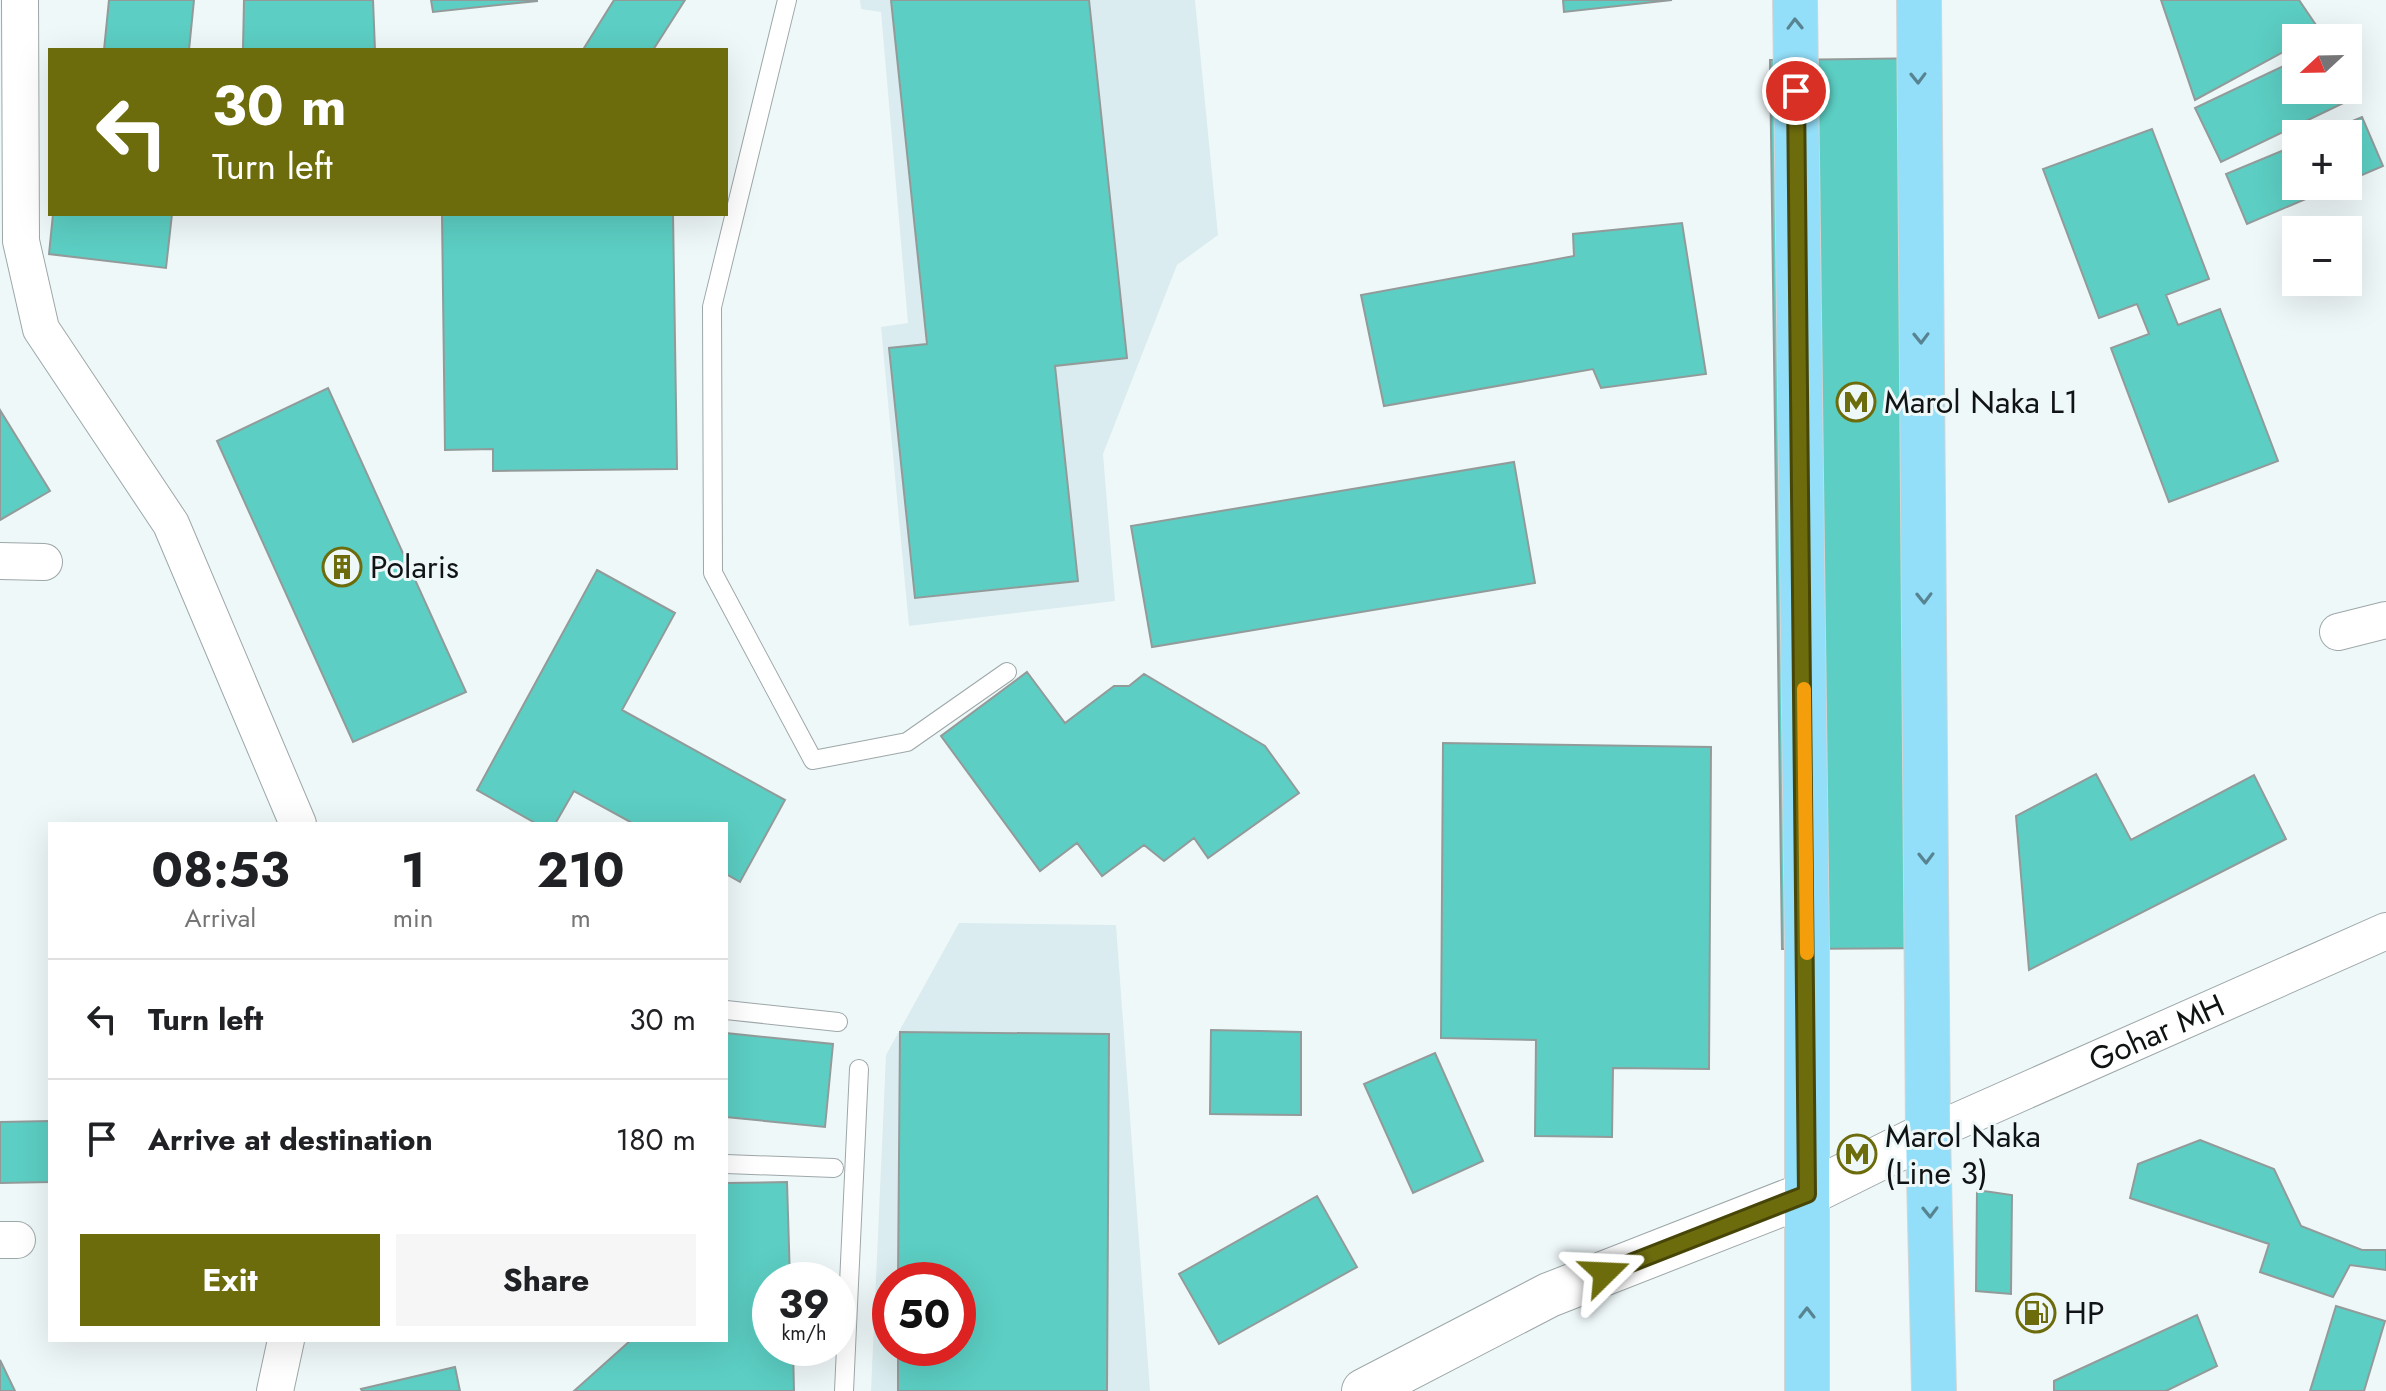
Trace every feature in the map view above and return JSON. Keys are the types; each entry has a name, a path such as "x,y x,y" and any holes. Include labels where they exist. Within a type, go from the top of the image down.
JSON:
{"main road":[{"path":"1795,0 1807,949 1807,1391"},
{"path":"1919,0 1928,1134 1934,1391"},
{"path":"1364,1391 1549,1295 1807,1194 1928,1134"}],"street":[{"path":"13,10 10,162 21,241 41,329 171,524 297,822"},
{"path":"0,561 44,562"},
{"path":"2338,632 2386,620"},
{"name":"Gohar MH","path":"1928,1134 2386,931"},
{"path":"275,1391 286,1342"}],"lane":[{"path":"787,0 712,307 713,573 813,760 907,742 1007,672"},
{"path":"728,1010 838,1022"},
{"path":"844,1391 859,1069"},
{"path":"728,1164 834,1168"}],"shaded area":[{"path":"860,0 1195,0 1218,235 1177,265 1103,454 1115,601 909,626 881,327 908,323 881,12 861,9"},
{"path":"959,923 1116,925 1150,1391 871,1391 872,1366 976,1366 976,1262 877,1262 886,1055"}],"building":[{"path":"109,0 194,0 189,48 104,48"},
{"path":"244,0 373,0 375,48 243,48"},
{"path":"431,0 537,0 537,1 433,12"},
{"path":"614,0 685,0 654,48 584,48"},
{"path":"891,0 1089,0 1127,358 1055,366 1078,581 915,598 889,348 927,344"},
{"path":"1563,0 1672,0 1564,12"},
{"path":"2161,0 2299,0 2315,24 2282,24 2282,53 2195,100"},
{"name":"Marol Naka L1","path":"1935,58 1947,948 1782,949 1770,60"},
{"path":"2282,67 2282,104 2341,104 2308,120 2282,120 2282,133 2221,162 2195,108"},
{"path":"2362,117 2383,166 2362,175 2362,120 2355,120"},
{"path":"2152,129 2209,279 2166,295 2178,325 2220,309 2278,461 2169,502 2111,348 2149,334 2137,304 2099,318 2043,169"},
{"path":"2282,151 2282,200 2303,200 2247,224 2226,174"},
{"path":"53,216 172,216 166,268 49,254"},
{"path":"442,216 673,216 677,469 493,471 493,449 445,450"},
{"path":"1682,223 1706,374 1601,388 1593,369 1384,406 1361,295 1574,256 1573,234"},
{"name":"Polaris","path":"328,388 466,692 353,742 217,441"},
{"path":"0,410 50,491 0,520"},
{"path":"1514,462 1535,583 1152,647 1131,526"},
{"path":"597,570 675,613 622,710 785,800 740,882 728,875 728,822 630,822 574,791 556,822 533,822 477,790"},
{"path":"1027,672 1065,723 1114,686 1129,686 1144,674 1265,746 1299,793 1208,858 1194,838 1164,861 1144,845 1102,876 1077,843 1040,871 941,736"},
{"path":"1443,743 1711,747 1709,1069 1613,1068 1612,1137 1535,1136 1536,1040 1441,1038"},
{"path":"2096,774 2131,840 2254,775 2286,839 2029,970 2016,816"},
{"path":"1211,1030 1301,1032 1301,1115 1210,1114"},
{"path":"900,1032 1109,1034 1107,1391 898,1391 898,1366 976,1366 976,1262 898,1262"},
{"path":"728,1033 833,1044 825,1127 728,1117"},
{"path":"1435,1053 1483,1161 1413,1193 1364,1084"},
{"path":"48,1121 48,1182 0,1183 0,1122"},
{"path":"2200,1140 2274,1169 2301,1226 2362,1250 2386,1250 2386,1270 2350,1265 2333,1297 2260,1272 2269,1244 2130,1198 2138,1164"},
{"path":"787,1182 789,1262 752,1262 752,1366 793,1366 794,1391 574,1391 629,1342 728,1342 728,1183"},
{"path":"1977,1190 2012,1195 2011,1294 1976,1291"},
{"path":"1317,1196 1357,1267 1219,1344 1179,1274"},
{"path":"2336,1306 2385,1321 2364,1391 2310,1391"},
{"path":"2197,1315 2217,1366 2166,1391 2054,1391 2054,1381"},
{"path":"0,1360 15,1391 0,1391"},
{"path":"455,1367 460,1391 361,1389"}],"slow traffic":[{"path":"1804,689 1807,953"}],"place":[{"name":"Marol Naka L1","path":"1856,402"},
{"name":"Polaris","path":"342,567"},
{"name":"Marol Naka (Line 3)","path":"1857,1154"},
{"name":"HP","path":"2036,1313"}],"route":[{"path":"1605,1273 1807,1194 1807,949 1796,91"}]}
